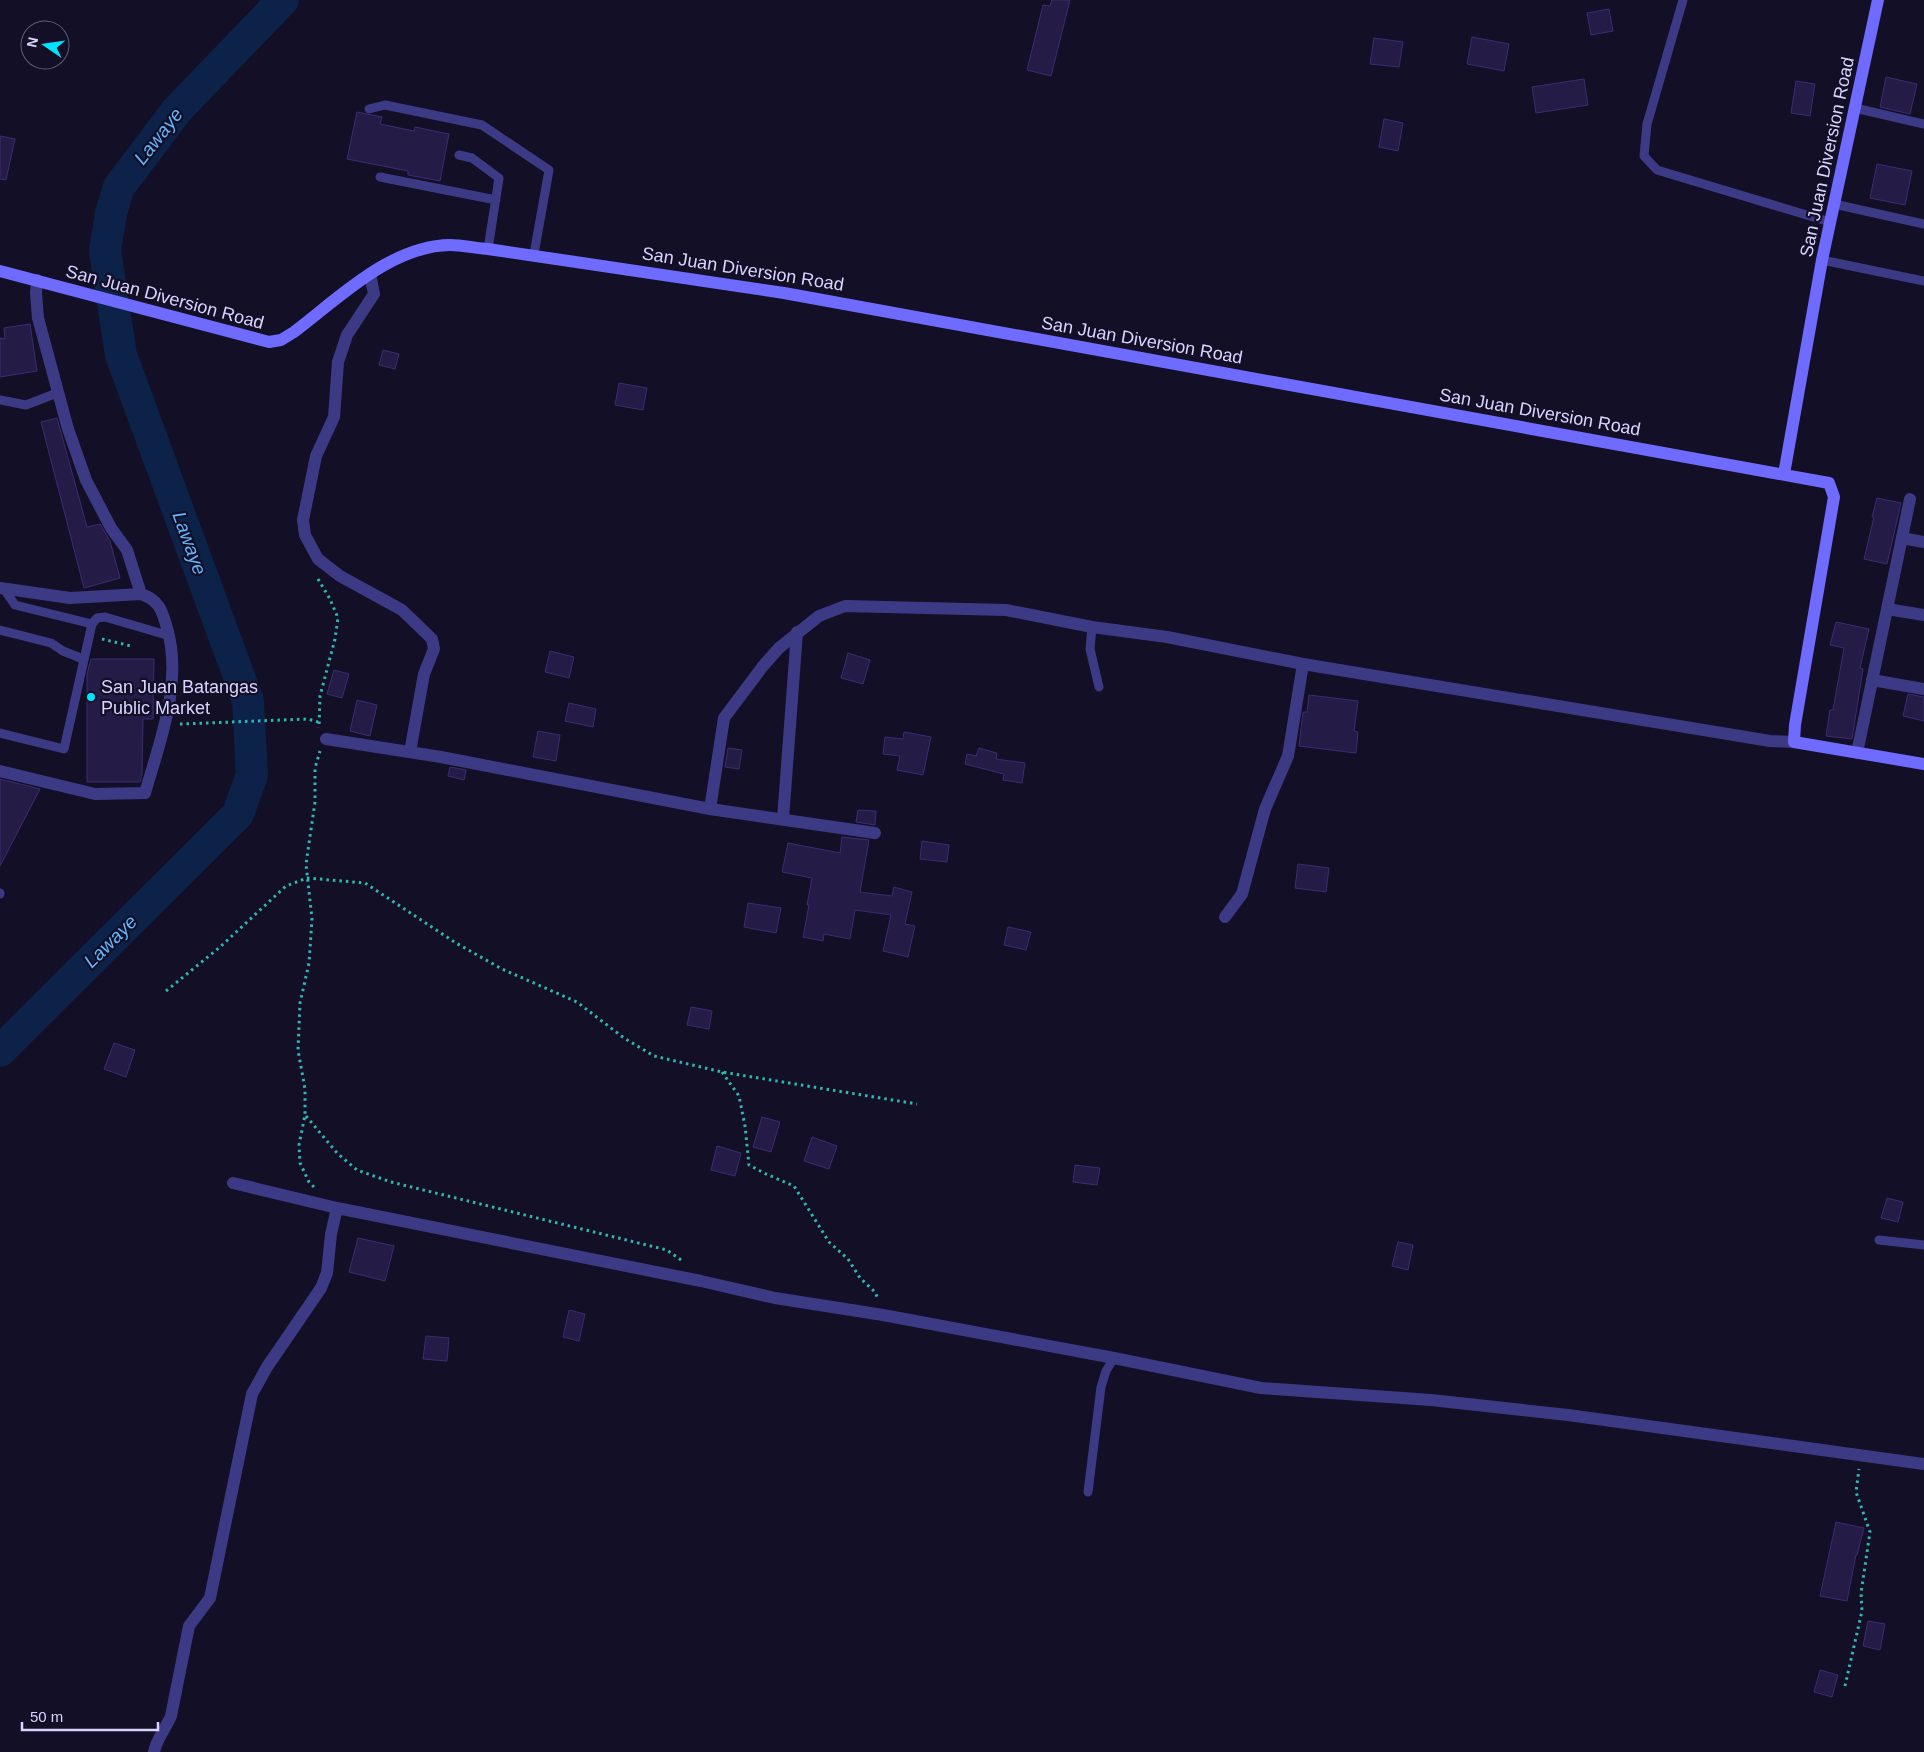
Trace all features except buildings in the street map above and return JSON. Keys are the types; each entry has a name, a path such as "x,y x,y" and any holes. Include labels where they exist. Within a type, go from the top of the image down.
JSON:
{"street":[{"name":"San Juan Diversion Road","path":"0,272 256,340 270,342 281,340 294,332 379,267 415,252 449,245 534,254 784,292 1784,474 1822,260 1878,0"},
{"path":"370,274 374,294 347,335 338,362 334,417 316,456 303,520 305,535 318,559 340,576 402,610 432,639 434,649 424,674 410,752"},
{"path":"41,282 36,306 57,393 86,480 111,528 127,550 141,594"},
{"path":"1784,474 1829,483 1834,497 1795,725 1794,742"},
{"path":"1856,752 1910,499"},
{"path":"1902,538 1924,542"},
{"path":"0,771 95,794 145,793 165,725 173,675 170,636 165,619 156,601 141,594 70,598 2,588"},
{"path":"710,809 724,718 779,648 819,616 845,606 1006,610 1092,627 1166,637 1303,664 1770,741 1794,742 1924,764"},
{"path":"1888,609 1924,615"},
{"path":"783,819 798,632"},
{"path":"1226,917 1242,894 1265,809 1288,756 1303,664"},
{"path":"1872,680 1924,688"},
{"path":"326,739 410,752 710,809 875,833"},
{"path":"233,1183 337,1208 701,1281 775,1298 883,1315 1114,1358 1261,1388 1431,1400 1568,1415 1924,1464"},
{"path":"154,1752 155,1745 166,1729 171,1716 189,1626 210,1598 252,1394 320,1288 326,1273 330,1234 337,1208"}],"lane":[{"path":"1683,0 1646,124 1644,156 1657,170 1830,222"},
{"path":"369,109 385,105 482,125 549,170 534,254"},
{"path":"1855,108 1924,124"},
{"path":"459,156 472,158 499,178 488,249"},
{"path":"380,177 496,200"},
{"path":"1834,204 1924,224"},
{"path":"1822,260 1924,281"},
{"path":"0,400 26,405 57,393"},
{"path":"2,588 15,605 92,624"},
{"path":"0,733 64,749 92,624 97,618 105,617 170,636"},
{"path":"1092,627 1090,649 1099,687"},
{"path":"0,630 51,643 83,660"},
{"path":"1879,1240 1924,1245"},
{"path":"1088,1492 1101,1388 1106,1371 1114,1358"}],"path":[{"path":"172,725 308,719 318,722 320,696 335,639 338,618 330,598 316,576"},
{"path":"90,636 131,646"},
{"path":"316,1189 309,1182 300,1163 299,1145 305,1115 305,1089 298,1050 300,1003 309,963 312,919 306,864 315,802 315,768 326,739"},
{"path":"166,991 220,947 286,886 307,878 365,883 456,943 502,969 578,1002 624,1038 654,1056 722,1072 917,1104"},
{"path":"722,1072 739,1096 745,1126 748,1164 794,1186 829,1242 848,1259 860,1278 875,1292 883,1315"},
{"path":"305,1115 337,1153 357,1170 390,1182 667,1250 681,1258 701,1281"},
{"path":"1845,1686 1862,1611 1861,1593 1870,1532 1856,1492 1860,1455"}],"waterway":[{"name":"Lawaye","path":"0,1051 238,814 252,775 248,701 121,355 105,251 111,213 119,187 177,110 283,0"}],"place":[{"name":"San Juan Batangas Public Market","path":"91,697"}]}
